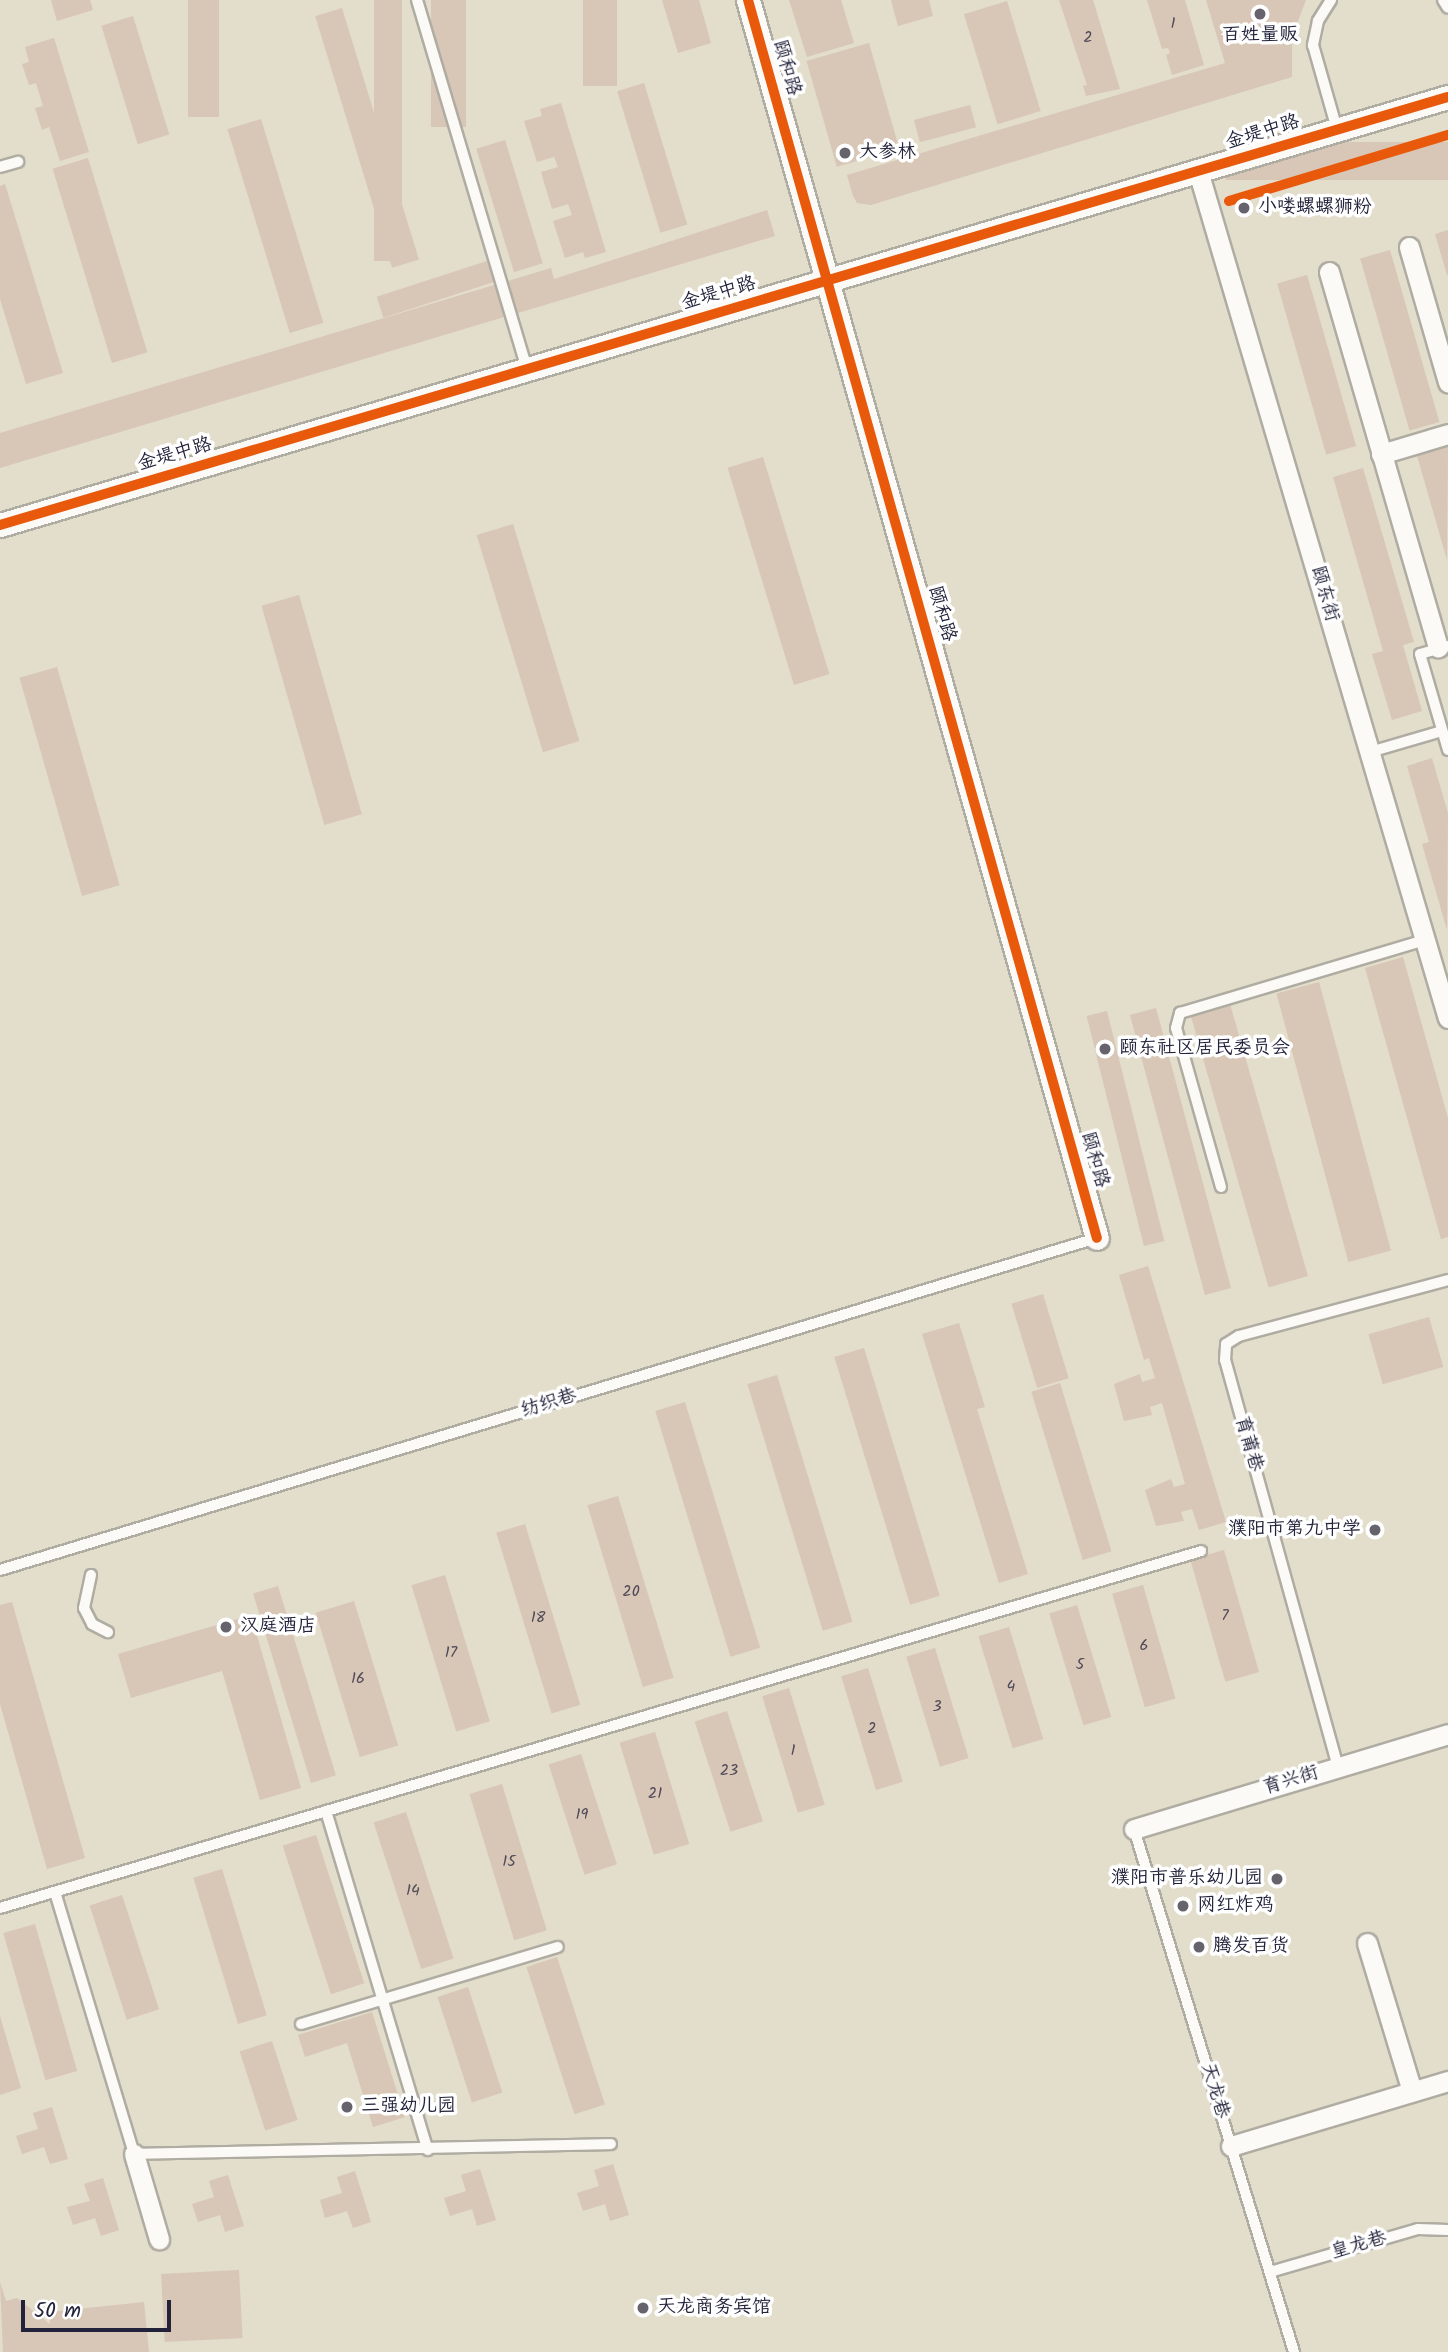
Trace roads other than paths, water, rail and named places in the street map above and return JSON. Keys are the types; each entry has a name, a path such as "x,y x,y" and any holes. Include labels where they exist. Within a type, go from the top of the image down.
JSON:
{"street":[{"name":"颐和路","path":"748,0 830,279 1097,1238"},
{"name":"金堤中路","path":"0,525 1448,96"},
{"name":"颐东街","path":"1198,171 1448,1018"},
{"path":"1409,247 1448,382"},
{"path":"1329,272 1381,454 1443,647"},
{"path":"1381,454 1448,434"},
{"name":"育兴街","path":"1135,1829 1448,1734"},
{"path":"1367,1943 1412,2091"},
{"path":"1231,2146 1448,2081"},
{"path":"134,2154 159,2239"}],"lane":[{"path":"417,0 527,369"},
{"path":"1331,0 1318,21 1313,45 1337,129"},
{"path":"1443,0 1448,8"},
{"path":"0,167 18,162"},
{"path":"1443,647 1420,654 1448,750"},
{"path":"1370,752 1442,731"},
{"path":"1221,1187 1176,1028 1180,1013 1425,940"},
{"name":"纺织巷","path":"0,1570 1097,1238"},
{"name":"育莆巷","path":"1338,1767 1225,1360 1226,1344 1239,1336 1448,1280"},
{"path":"0,1909 1200,1550"},
{"path":"91,1575 85,1608 92,1624 108,1632"},
{"path":"326,1811 428,2150"},
{"name":"天龙巷","path":"1135,1829 1294,2352"},
{"path":"55,1892 134,2154 428,2150 611,2144"},
{"path":"301,2024 558,1947"},
{"name":"皇龙巷","path":"1270,2272 1418,2229 1448,2230"}],"place":[{"name":"百姓量贩","path":"1260,14"},
{"name":"大参林","path":"845,153"},
{"name":"小喽螺螺狮粉","path":"1244,208"},
{"name":"颐东社区居民委员会","path":"1105,1049"},
{"name":"濮阳市第九中学","path":"1375,1530"},
{"name":"汉庭酒店","path":"226,1627"},
{"name":"濮阳市普乐幼儿园","path":"1277,1879"},
{"name":"网红炸鸡","path":"1183,1906"},
{"name":"腾发百货","path":"1199,1947"},
{"name":"三强幼儿园","path":"347,2107"},
{"name":"天龙商务宾馆","path":"643,2308"}]}
